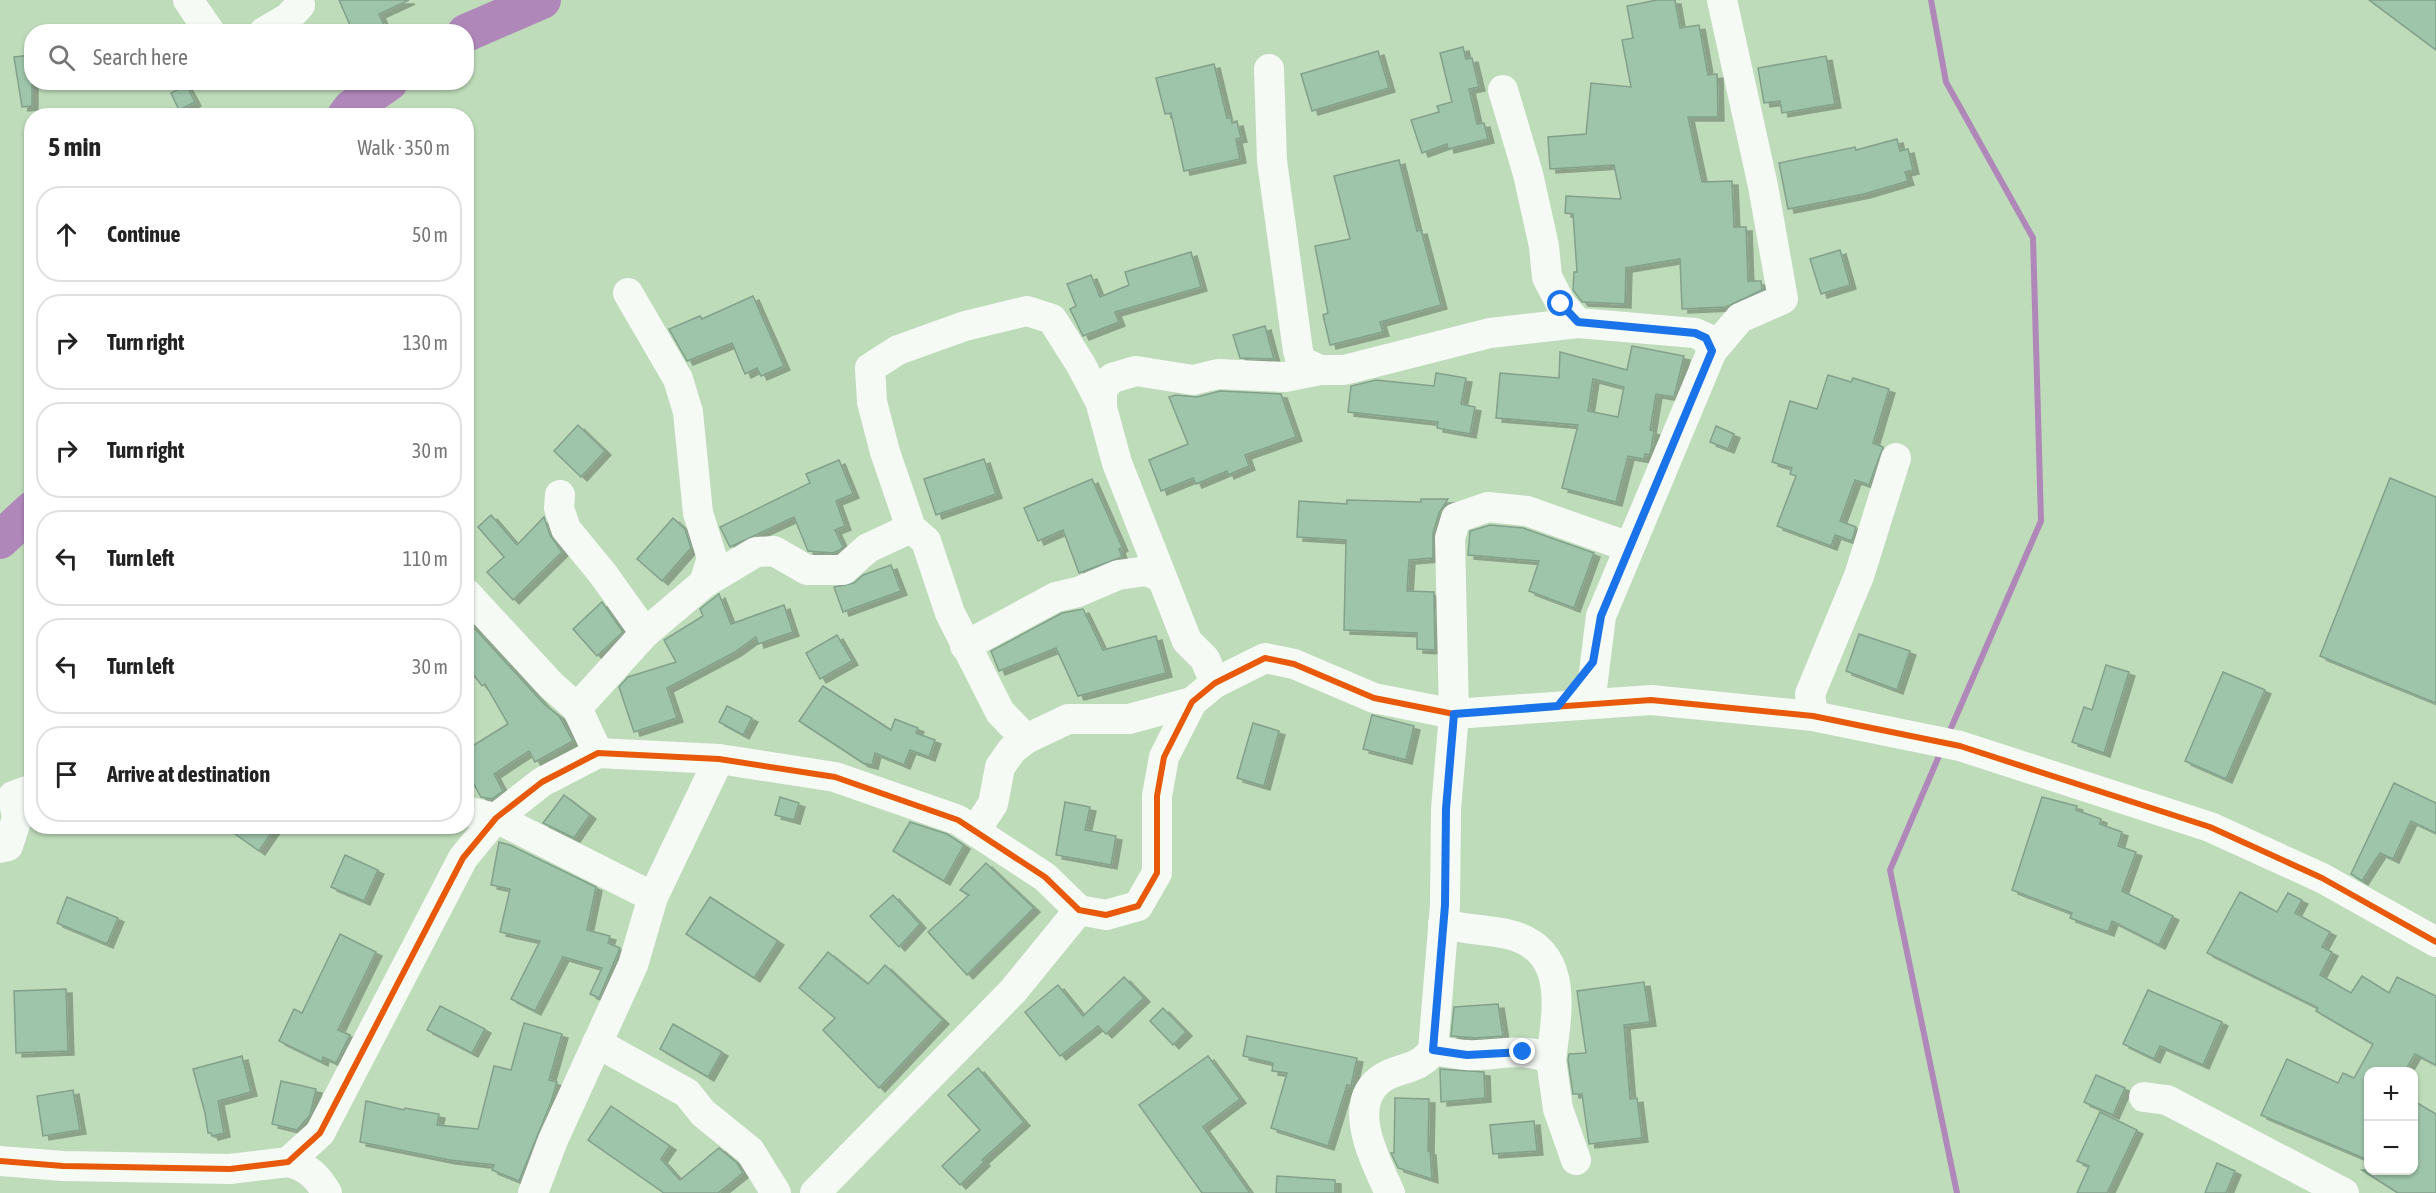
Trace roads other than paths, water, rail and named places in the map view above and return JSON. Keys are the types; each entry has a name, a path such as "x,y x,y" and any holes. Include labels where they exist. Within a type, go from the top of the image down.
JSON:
{"street":[{"path":"188,0 204,24"},
{"path":"278,24 288,18 300,5 299,0"},
{"path":"1598,704 1593,662 1601,616 1712,351 1740,318 1783,299 1763,186 1722,0"},
{"path":"1269,69 1272,161 1298,351 1302,361 1320,370"},
{"path":"1503,90 1528,174 1544,246 1547,277 1561,304 1578,322"},
{"path":"628,293 678,379 688,412 699,513 712,558 704,583"},
{"path":"1026,739 1000,712 950,613 926,541 911,528 885,452 872,402 870,368 898,350 965,326 1027,311 1052,319 1082,365 1102,405 1117,463 1160,577 1187,642 1206,658 1215,683"},
{"path":"1102,405 1102,389 1112,378 1136,371 1193,380 1218,374 1285,377 1320,370 1344,370 1490,333 1578,322 1695,333 1706,338 1712,351"},
{"path":"1814,716 1810,694 1859,576 1896,458"},
{"path":"560,495 559,508 566,528 603,574 645,633"},
{"path":"1390,1193 1371,1152 1363,1112 1378,1082 1384,1077 1415,1066 1426,1059 1433,1050 1443,924 1446,809 1454,714 1450,538 1456,518 1488,507 1527,511 1629,547"},
{"path":"577,708 645,633 704,583 756,552 774,551 807,570 843,570 868,548 911,528"},
{"path":"965,646 1056,597 1078,592 1118,575 1147,571 1160,577"},
{"path":"474,602 550,685 577,708 598,753"},
{"path":"288,1162 320,1133 463,858 496,818 542,783 598,753 719,759 835,777 958,820 1045,878 1079,910 1106,915 1138,906 1157,873 1157,796 1164,757 1192,702 1215,683 1265,658 1294,664 1374,698 1454,714 1651,700 1814,716 1948,744 2210,827 2322,878 2436,942"},
{"path":"1558,706 1593,662"},
{"path":"975,831 993,804 1000,767 1012,750 1026,739 1068,719 1129,719 1192,702"},
{"path":"533,1193 553,1140 633,965 653,897 719,759"},
{"path":"0,848 8,846 17,818 13,796 24,792"},
{"path":"474,813 496,818 653,897"},
{"path":"815,1193 1013,991 1079,910"},
{"path":"1443,924 1507,934 1527,941 1547,959 1558,986 1551,1060 1558,1109 1576,1160"},
{"path":"597,1043 687,1093 703,1113 750,1151 776,1193"},
{"path":"1433,1050 1467,1055 1523,1052 1541,1054 1551,1060"},
{"path":"2144,1097 2167,1100 2344,1193"},
{"path":"0,1161 63,1166 230,1169 288,1162 304,1166 320,1179 327,1193"}],"waterway":[{"path":"474,30 542,0"},
{"path":"1931,0 1946,82 2033,238 2041,521 1948,735"},
{"path":"352,108 378,90"},
{"path":"0,540 24,518"},
{"path":"1942,749 1890,870 1957,1193"}]}
